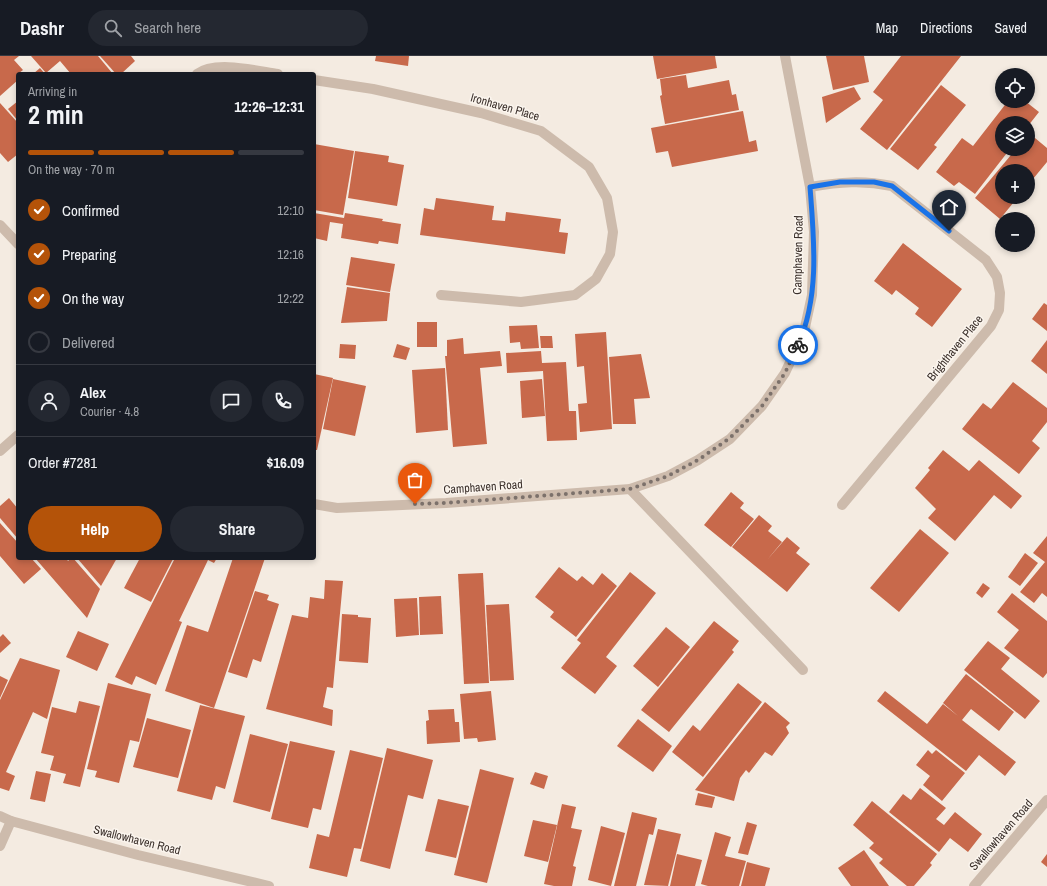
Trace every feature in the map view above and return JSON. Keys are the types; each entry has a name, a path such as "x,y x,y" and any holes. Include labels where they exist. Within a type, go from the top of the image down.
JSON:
{"street":[{"name":"Camphaven Road","path":"316,504 337,508 446,503 630,489 668,476 698,460 730,438 762,406 785,373 804,332 812,295 814,232 810,187 785,56"},
{"path":"199,72 216,68 233,67 265,72"},
{"name":"Ironhaven Place","path":"316,80 373,88 481,113 541,131 589,167 607,198 613,232 610,254 596,279 575,295 521,302 441,295"},
{"name":"Brighthaven Place","path":"810,187 840,182 874,182 892,186 986,260 997,277 1000,294 999,310 991,326 842,505"},
{"path":"0,225 16,241"},
{"path":"0,451 16,437"},
{"path":"630,489 803,670"},
{"name":"Swallowhaven Road","path":"974,886 1047,800"},
{"name":"Swallowhaven Road","path":"0,816 11,821 138,855 269,886"},
{"path":"0,846 11,821"}],"building":[{"path":"0,56 19,56 14,60 23,70 16,72 16,82 0,96"},
{"path":"31,56 98,56 111,72 69,72 60,61 47,72 45,72"},
{"path":"100,56 131,56 135,61 123,72 114,72"},
{"path":"376,56 409,56 408,66 375,61"},
{"path":"653,56 715,56 717,68 657,79"},
{"path":"826,56 864,56 869,82 833,90"},
{"path":"901,56 961,56 887,150 860,129 883,100 873,92"},
{"path":"40,68 43,72 35,72"},
{"path":"686,75 688,88 729,80 732,95 736,94 739,110 665,124 660,96 662,95 660,79"},
{"path":"941,85 966,105 934,145 937,147 918,170 890,149"},
{"path":"854,87 861,99 826,123 822,97"},
{"path":"0,103 16,121 16,156 8,162 0,153"},
{"path":"16,103 16,119 8,109"},
{"path":"1003,108 1034,108 1039,112 1035,117 996,116"},
{"path":"743,111 749,142 756,140 758,151 672,167 668,151 656,153 651,128"},
{"path":"995,118 995,156 1005,156 998,164 995,164 995,168 975,194 959,182 954,186 936,172 962,138 973,146"},
{"path":"1035,138 1047,148 1047,162 1035,177 1035,164 1003,164 1010,156 1035,156"},
{"path":"316,144 354,151 343,215 316,210"},
{"path":"355,151 389,156 388,162 404,165 397,206 348,198"},
{"path":"995,174 995,204 1012,204 1006,212 995,212 995,215 975,198"},
{"path":"436,198 494,206 492,220 505,221 506,212 561,219 559,232 568,233 565,254 420,235 424,208 434,210"},
{"path":"316,213 344,218 345,213 383,219 382,221 401,224 398,244 379,241 378,244 341,238 343,224 330,222 327,241 316,238"},
{"path":"903,243 962,289 932,327 915,314 919,308 896,290 892,295 874,281"},
{"path":"351,257 395,264 390,292 346,285"},
{"path":"347,287 390,293 387,321 341,323"},
{"path":"1044,303 1047,305 1047,331 1032,319"},
{"path":"417,322 437,322 437,347 417,347"},
{"path":"537,325 539,348 521,349 520,342 510,343 509,326"},
{"path":"606,332 612,429 580,432 578,404 587,403 584,366 577,367 575,334"},
{"path":"540,336 552,336 553,348 541,348"},
{"path":"463,338 464,354 500,351 502,366 480,368 487,444 453,447 445,356 447,356 447,340"},
{"path":"1047,340 1047,374 1031,361"},
{"path":"340,344 356,345 355,359 339,358"},
{"path":"397,344 410,348 406,360 393,357"},
{"path":"541,351 542,363 566,362 569,411 576,411 577,440 547,441 543,371 507,373 506,353"},
{"path":"641,354 650,398 634,399 636,424 613,424 609,357"},
{"path":"445,368 448,430 416,433 412,370"},
{"path":"316,374 333,378 316,450"},
{"path":"333,379 366,386 355,436 323,429"},
{"path":"542,379 545,416 522,418 520,381"},
{"path":"1013,382 1047,408 1047,422 1032,441 1040,448 1019,474 962,429 983,403 991,409"},
{"path":"943,450 969,471 979,460 1022,496 1011,509 994,495 955,541 928,518 936,509 915,488 930,470 928,468"},
{"path":"731,492 744,503 740,508 754,519 731,547 704,525"},
{"path":"9,498 16,507 16,537 0,518 0,506"},
{"path":"759,515 772,526 768,531 782,542 767,560 787,537 800,548 796,553 810,564 787,592 732,547"},
{"path":"0,523 16,541 16,560 33,560 41,569 24,584 0,556"},
{"path":"920,529 949,553 899,612 870,588"},
{"path":"1047,536 1047,597 1042,593 1034,603 1020,592 1045,562 1033,553"},
{"path":"1025,553 1038,563 1020,586 1008,577"},
{"path":"37,560 75,560 100,589 87,618"},
{"path":"79,560 116,560 101,586"},
{"path":"139,560 172,560 151,602 124,588"},
{"path":"174,560 208,560 179,621 182,622 156,685 136,676 132,685 115,677"},
{"path":"208,560 216,560 214,563"},
{"path":"232,560 264,560 214,708 165,691 187,625 208,632"},
{"path":"559,567 577,581 582,576 593,585 602,573 617,586 576,637 550,617 554,612 535,597"},
{"path":"630,572 656,593 606,657 617,666 595,694 561,668 581,643 577,640"},
{"path":"483,573 489,683 464,684 458,574"},
{"path":"325,580 343,581 333,688 327,687 323,707 333,710 332,726 266,709 292,615 308,618 310,597 324,599"},
{"path":"983,583 990,588 982,598 976,593"},
{"path":"255,591 269,595 267,600 279,604 261,662 253,659 247,678 228,672"},
{"path":"1012,593 1047,621 1047,673 1043,678 1004,648 1019,630 997,612"},
{"path":"441,596 443,634 420,635 419,597"},
{"path":"417,598 419,635 396,637 394,599"},
{"path":"509,604 514,680 490,681 486,605"},
{"path":"342,614 371,618 368,663 339,661"},
{"path":"714,621 739,641 732,650 734,652 669,732 641,710"},
{"path":"666,627 690,647 658,687 633,666"},
{"path":"78,631 109,644 97,671 66,657"},
{"path":"3,634 11,643 0,653 0,637"},
{"path":"988,641 1010,658 1001,669 1040,701 1025,719 964,670"},
{"path":"20,658 60,670 47,719 33,712 6,772 15,776 9,791 0,788 0,700"},
{"path":"966,674 1014,712 999,731 971,709 962,720 1016,762 1005,776 979,755 966,771 877,701 885,691 927,724 943,704 958,716 943,703"},
{"path":"0,676 8,680 0,698"},
{"path":"108,683 151,694 139,742 130,740 119,783 95,777 97,771 87,769"},
{"path":"738,683 762,702 703,777 672,752 693,725 700,731"},
{"path":"491,691 496,740 478,742 477,738 464,739 460,694"},
{"path":"79,701 100,706 80,787 63,783 66,774 50,770 54,756 41,753 52,707 76,713"},
{"path":"765,702 790,723 786,727 789,733 772,756 765,752 749,773 746,770 740,778 734,801 695,790"},
{"path":"200,705 245,716 225,789 216,786 212,800 177,791"},
{"path":"454,709 455,722 459,722 460,742 427,744 426,721 429,720 428,710"},
{"path":"147,718 191,730 178,778 133,767"},
{"path":"638,719 672,746 653,772 617,746"},
{"path":"250,734 288,744 270,812 233,802"},
{"path":"290,741 335,751 321,810 313,808 308,828 271,819"},
{"path":"387,748 433,760 423,799 408,795 390,869 360,861"},
{"path":"350,750 383,758 361,849 354,848 347,877 309,868 317,834 329,837"},
{"path":"928,750 932,754 936,750 965,773 942,801 923,785 930,776 916,765"},
{"path":"480,769 514,778 487,883 454,875"},
{"path":"36,771 51,774 45,802 30,799"},
{"path":"535,772 548,776 544,789 530,784"},
{"path":"920,788 946,808 936,819 944,825 955,812 982,834 968,852 950,838 939,852 889,812 903,794 911,800"},
{"path":"698,793 715,797 712,808 695,805"},
{"path":"438,799 469,806 456,858 425,851"},
{"path":"872,801 937,854 930,863 932,865 914,886 907,886 879,863 883,859 869,848 874,843 853,825"},
{"path":"562,804 576,807 571,828 582,830 573,866 576,867 572,886 554,886 544,884"},
{"path":"632,812 657,818 653,835 649,834 636,886 614,886"},
{"path":"533,820 557,825 548,862 524,856"},
{"path":"747,822 757,825 748,855 738,853"},
{"path":"601,826 625,833 611,886 588,880"},
{"path":"658,829 681,834 668,886 644,885"},
{"path":"715,832 731,837 725,856 746,861 739,886 708,886 701,884"},
{"path":"864,850 889,886 851,886 838,868"},
{"path":"677,854 702,860 695,886 670,886"},
{"path":"1047,854 1047,867 1041,862"},
{"path":"747,862 770,868 765,886 741,886"}],"way so far":[{"path":"415,504 630,489 668,476 698,460 730,438 762,406 785,373 798,345"}],"route":[{"path":"798,345 804,332 812,295 814,232 810,187 840,182 874,182 892,186 949,231"}]}
